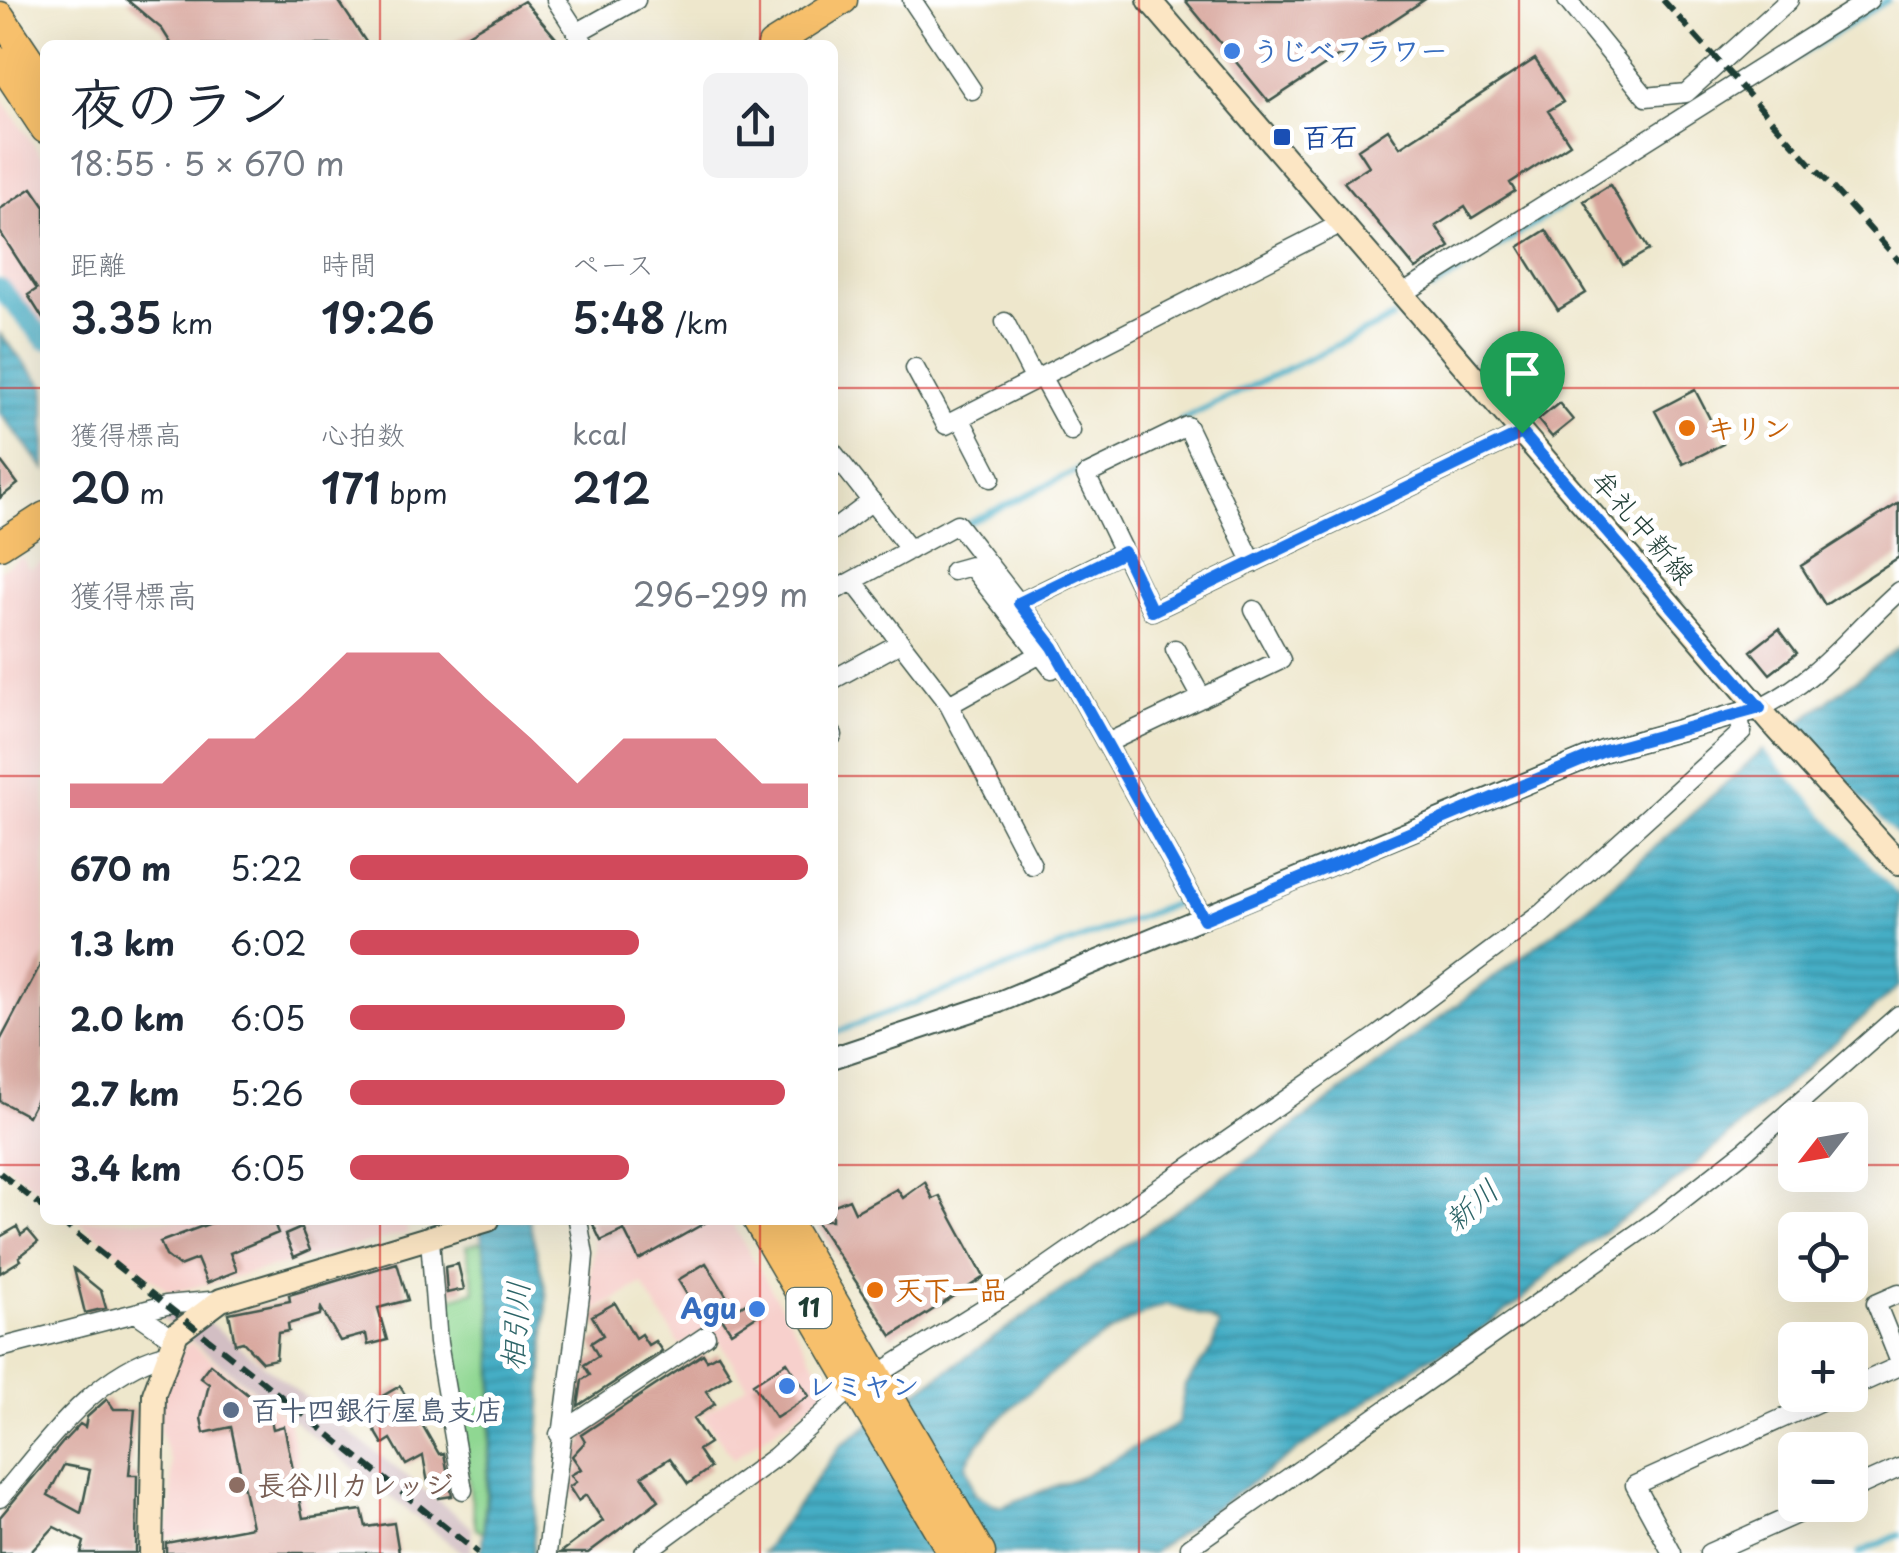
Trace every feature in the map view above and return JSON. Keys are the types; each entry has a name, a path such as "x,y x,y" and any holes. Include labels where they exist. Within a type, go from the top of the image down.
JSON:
{"main road":[{"path":"780,40 843,0"},
{"name":"牟礼中新線","path":"1149,0 1522,433 1756,715 1899,863"},
{"path":"0,16 40,76"},
{"path":"0,61 40,121"},
{"path":"0,545 40,519"},
{"path":"151,1553 150,1432 154,1394 168,1346 221,1300 474,1225"},
{"name":"11","path":"760,1225 981,1553"},
{"name":"11","path":"788,1225 952,1553"}],"street":[{"path":"556,0 582,38 636,0"},
{"path":"912,0 972,90"},
{"path":"1567,0 1646,97 1667,98 1686,93 1789,0"},
{"path":"1401,295 1869,0"},
{"path":"915,368 946,425 1340,224"},
{"path":"1005,322 1070,432"},
{"path":"960,418 991,478"},
{"path":"1253,563 1187,426 1086,474 1152,611 1253,563 1522,433"},
{"path":"838,458 910,550"},
{"path":"838,526 872,501"},
{"path":"838,589 957,524 1019,603 1048,657"},
{"path":"1019,603 1124,552"},
{"path":"954,571 971,566 1048,657 1108,742 1204,919"},
{"path":"853,581 949,706 1032,866"},
{"path":"838,1056 999,1002 1604,751 1756,715 1792,693 1841,651 1863,623 1899,590"},
{"path":"1108,742 1282,660 1254,610"},
{"path":"838,677 900,643"},
{"path":"1176,649 1202,698"},
{"path":"949,706 1048,657"},
{"path":"644,1553 869,1386 1170,1182 1542,914 1756,715"},
{"path":"1188,1551 1659,1218 1747,1149 1899,1015"},
{"path":"547,1553 559,1434 581,1288 584,1256 579,1225"},
{"path":"430,1239 438,1343 463,1490"},
{"path":"1868,1379 1899,1363 1876,1303 1899,1292"},
{"path":"0,1348 136,1313 221,1300"},
{"path":"0,1498 106,1382 168,1346 136,1313"},
{"path":"559,1434 706,1336"},
{"path":"1672,1553 1635,1484 1796,1412"},
{"path":"1868,1482 1899,1468"},
{"path":"1709,1553 1779,1522"}],"shaded area":[{"path":"0,95 40,155 40,319 0,275"},
{"path":"22,557 29,569 40,563 40,1191 0,1160 0,570"},
{"path":"83,1225 406,1225 408,1233 171,1293"},
{"path":"589,1225 733,1225 831,1390 733,1459 703,1415 747,1385 710,1327 680,1346 642,1284 583,1318 594,1247"},
{"path":"171,1293 472,1527 471,1553 462,1553 142,1302"},
{"name":"長谷川カレッジ","path":"189,1342 289,1420 307,1515 164,1539 172,1507 171,1463 160,1431 160,1403 174,1361"}],"green space":[{"path":"483,1241 492,1350 483,1533 476,1529 440,1301 475,1291 466,1246"}],"water":[{"path":"0,334 40,381 40,463 0,413"},
{"name":"新川","path":"1899,647 1899,986 1678,1180 1558,1265 1523,1299 1461,1343 1425,1360 1152,1553 762,1553 842,1444 1265,1148 1588,907 1761,752","holes":["1167,1304 1219,1325 1212,1349 1185,1385 1178,1424 1082,1476 1000,1507 975,1494 966,1464 980,1442 1055,1371 1115,1329"]},
{"name":"相引川","path":"479,1225 530,1225 547,1296 533,1553 481,1553 494,1386 486,1260"}],"pier":[{"path":"1798,717 1800,732 1899,839 1899,895 1761,746"}],"building":[{"path":"127,0 338,0 365,40 169,40 162,29"},
{"path":"1185,0 1424,0 1269,102"},
{"path":"524,1 558,40 458,40"},
{"path":"1535,59 1563,102 1548,111 1570,144 1510,183 1515,191 1472,218 1465,207 1436,226 1450,247 1416,269 1344,182 1369,166 1358,149 1388,129 1400,147"},
{"path":"1610,185 1649,250 1623,265 1584,201"},
{"path":"32,188 40,200 40,314 28,295 37,289 0,232 0,209"},
{"path":"1546,230 1586,293 1558,310 1519,247"},
{"path":"1516,352 1536,376 1515,394 1495,370"},
{"path":"1695,390 1723,444 1683,464 1655,411"},
{"path":"1559,403 1573,420 1552,437 1538,420"},
{"path":"0,460 18,484 0,498"},
{"path":"1899,503 1899,557 1825,605 1801,566"},
{"path":"1779,629 1797,653 1770,674 1751,651"},
{"path":"40,965 40,1093 28,1116 0,1101 0,1041"},
{"path":"925,1182 933,1199 940,1196 984,1277 892,1336 818,1225 838,1225 838,1204 849,1199 855,1212 897,1189 903,1198"},
{"path":"206,1225 275,1225 278,1233 230,1253 237,1271 207,1283 197,1259 179,1266 166,1256 160,1242"},
{"path":"593,1225 701,1225 639,1260 624,1230 601,1241"},
{"path":"17,1227 21,1235 28,1230 38,1242 19,1257 21,1260 0,1273 0,1237"},
{"path":"301,1228 310,1250 294,1257 285,1235"},
{"path":"397,1263 408,1300 378,1308 387,1340 368,1345 366,1334 340,1341 321,1308 320,1315 288,1324 289,1331 278,1333 276,1359 262,1362 243,1342 235,1344 229,1313 290,1301 289,1295"},
{"path":"706,1263 735,1310 755,1297 764,1311 731,1332 718,1312 703,1321 678,1280"},
{"path":"458,1264 464,1289 447,1293 445,1267"},
{"path":"74,1269 101,1291 106,1308 85,1313"},
{"path":"615,1303 635,1338 641,1334 648,1345 655,1341 662,1351 578,1406 582,1380 590,1375 584,1365 598,1356 591,1343 603,1335 592,1316"},
{"path":"703,1354 707,1360 718,1354 731,1375 706,1391 715,1404 693,1419 709,1443 698,1450 710,1468 688,1484 670,1458 642,1476 659,1500 588,1553 560,1553 603,1521 586,1495 578,1501 569,1487 576,1482 571,1475 581,1469 572,1456 585,1442 581,1435"},
{"path":"787,1362 809,1396 776,1418 753,1384"},
{"path":"210,1364 269,1412 273,1429 284,1426 303,1518 362,1510 366,1527 394,1523 399,1553 166,1553 166,1543 252,1527 231,1427 204,1433 201,1418 209,1384 200,1377"},
{"path":"400,1386 439,1454 444,1453 452,1496 439,1498 436,1482 428,1483 423,1456 406,1465 391,1439 383,1444 371,1424 384,1417 374,1401"},
{"path":"107,1399 114,1409 135,1409 129,1475 137,1475 136,1553 81,1553 84,1542 54,1527 30,1553 0,1553 0,1517 80,1424 85,1427 87,1417","holes":["64,1465 90,1470 81,1513 48,1495"]}],"waterway":[{"path":"1789,62 1888,0"},
{"path":"1433,289 1586,190"},
{"path":"0,288 40,334"},
{"path":"1181,420 1393,318"},
{"path":"960,527 1084,467"},
{"path":"838,1032 1184,900"},
{"path":"1859,1553 1899,1535"}],"railway":[{"path":"1663,0 1899,261"},
{"path":"0,1173 40,1205"},
{"path":"65,1225 478,1553"}],"place":[{"name":"うじべフラワー","path":"1232,51"},
{"name":"百石","path":"1282,137"},
{"name":"キリン","path":"1687,428"},
{"name":"天下一品","path":"875,1290"},
{"name":"Agu","path":"757,1309"},
{"name":"レミヤン","path":"787,1386"},
{"name":"百十四銀行屋島支店","path":"231,1410"},
{"name":"長谷川カレッジ","path":"237,1485"}],"route":[{"path":"1522,433 1760,708 1604,751 1204,919 1191,889 1053,647 1019,603 1124,552 1152,611 1522,433"}]}
